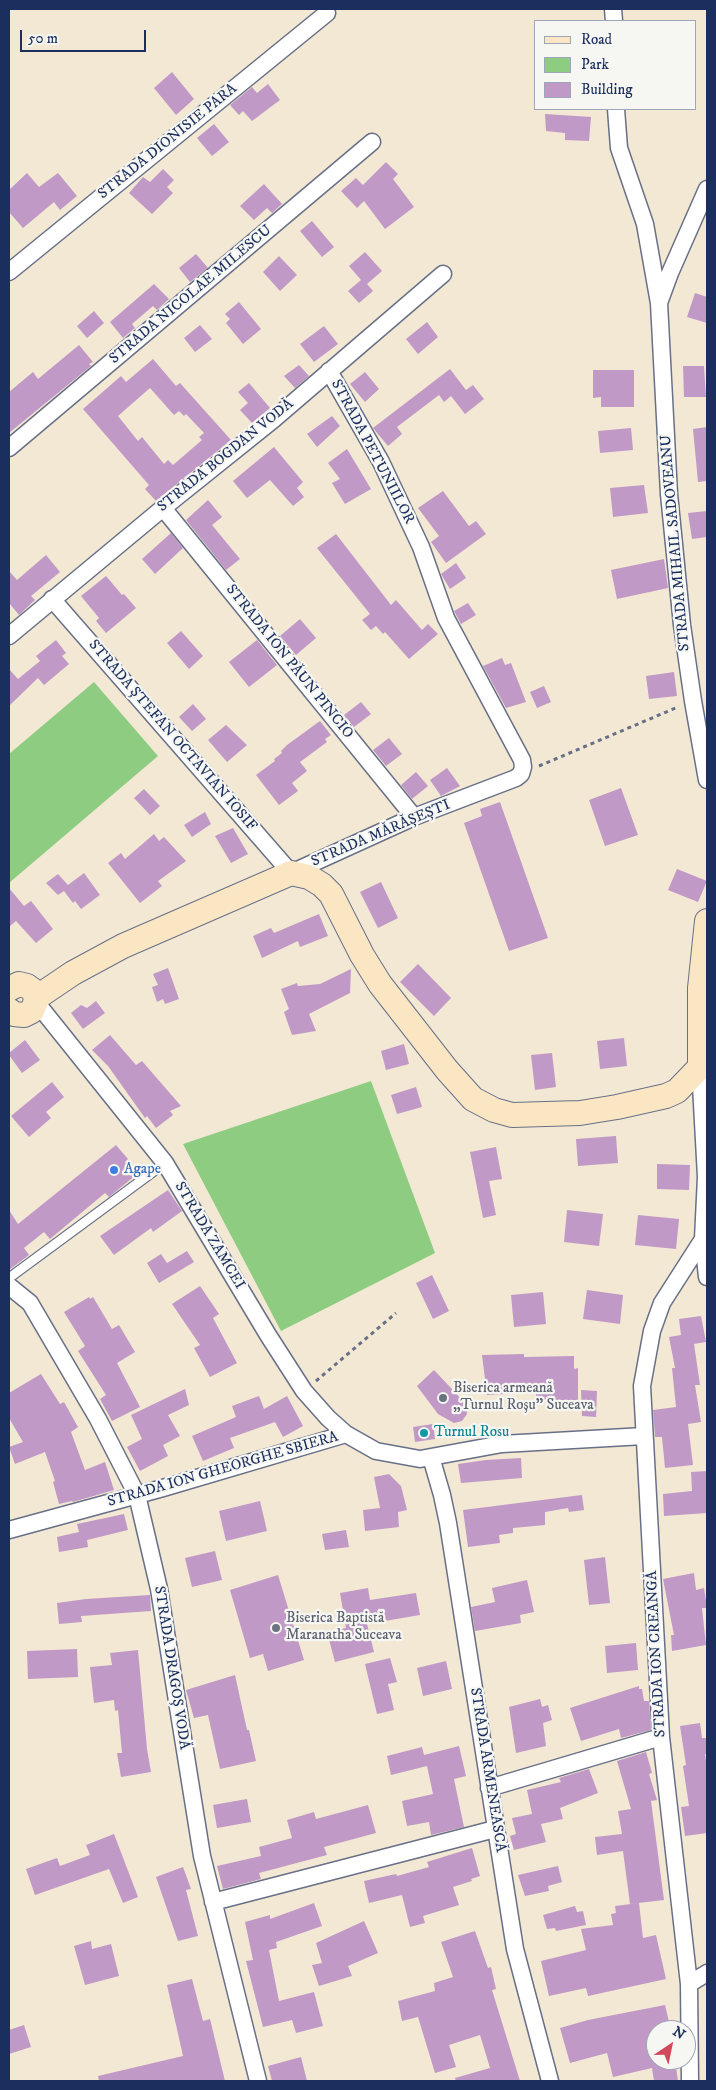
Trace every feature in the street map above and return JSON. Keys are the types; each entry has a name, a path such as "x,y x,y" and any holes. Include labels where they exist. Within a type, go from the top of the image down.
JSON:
{"street":[{"name":"STRADA DIONISIE PARA","path":"9,272 327,13"},
{"name":"STRADA MIHAIL SADOVEANU","path":"616,110 619,148 645,224 659,303 669,494 682,625 707,780"},
{"name":"STRADA NICOLAE MILESCU","path":"9,448 372,142"},
{"name":"STRADA MIHAIL SADOVEANU","path":"659,303 670,273 707,189"},
{"name":"STRADA BOGDAN VODĂ","path":"9,636 274,419 443,274"},
{"name":"STRADA PETUNIILOR","path":"329,371 381,462 396,493 421,547 446,618 522,760 521,774"},
{"name":"STRADA ION PĂUN PINCIO","path":"163,508 414,817"},
{"name":"STRADA ȘTEFAN OCTAVIAN IOSIF","path":"52,599 291,873"},
{"name":"STRADA MĂRĂȘEȘTI","path":"20,999 146,936 414,817 511,781 521,774"},
{"path":"291,873 309,877 322,885 331,894 362,955 380,984 460,1086 474,1099 494,1110 512,1116 540,1116 580,1113 617,1107 672,1094 678,1091 700,1068"},
{"path":"707,921 700,988 700,1068 705,1104 706,1178 703,1240 707,1277"},
{"name":"STRADA ZAMCEI","path":"20,999 66,1040 165,1163 268,1335 304,1391 328,1418 346,1434"},
{"name":"STRADA ION CREANGĂ","path":"690,2081 689,1984 661,1737 642,1386 652,1330 662,1303 703,1240"},
{"name":"STRADA DRAGOȘ VODĂ","path":"9,1286 30,1304 98,1419 137,1495 159,1589 202,1856 258,2081"},
{"name":"STRADA ION GHEORGHE SBIERA","path":"9,1530 346,1434 376,1451 420,1459 502,1444 644,1436"},
{"name":"STRADA ARMENEASCĂ","path":"430,1458 442,1495 448,1523 515,1948 550,2081"},
{"path":"489,1788 661,1737"},
{"path":"213,1902 495,1829"},
{"path":"689,1984 707,1973"}],"lane":[{"path":"9,1278 165,1163"}],"path":[{"path":"521,774 693,701"},
{"path":"304,1391 396,1313"}],"green space":[{"path":"94,682 158,756 9,883 9,754"},
{"path":"371,1081 435,1253 281,1331 183,1144"}],"building":[{"path":"172,72 194,99 176,115 154,88"},
{"path":"268,84 280,100 252,121 243,111 239,115 230,105 252,87 257,93"},
{"path":"545,114 591,117 589,141 565,140 565,133 546,131"},
{"path":"214,124 229,142 212,156 197,138"},
{"path":"386,162 398,174 393,179 414,207 385,229 364,201 357,208 341,191 356,178 363,185"},
{"path":"163,169 174,180 167,187 173,193 152,214 129,193 143,177 150,182"},
{"path":"27,173 39,187 58,173 77,196 60,210 54,202 23,228 9,212 9,190"},
{"path":"264,184 282,204 272,213 267,208 254,220 240,206"},
{"path":"312,221 334,247 322,257 300,231"},
{"path":"365,252 382,271 367,284 373,291 359,303 348,291 361,280 349,266"},
{"path":"196,254 208,268 190,282 179,268"},
{"path":"279,256 297,275 280,291 263,272"},
{"path":"154,284 169,299 157,310 153,306 132,324 135,328 123,338 110,322"},
{"path":"695,293 707,297 707,323 687,317"},
{"path":"239,302 261,329 243,344 226,323 230,319 225,314"},
{"path":"94,311 104,323 87,338 77,326"},
{"path":"427,322 438,337 418,354 406,339"},
{"path":"200,325 212,339 195,352 184,338"},
{"path":"324,326 338,344 314,362 300,344"},
{"path":"79,345 93,362 89,364 91,366 9,433 9,392 33,372 38,379"},
{"path":"153,359 176,386 180,383 231,440 156,501 145,489 149,485 83,409 121,376 126,382","holes":["150,388 174,415 179,411 184,416 186,414 204,433 199,437 202,440 173,465 168,460 164,464 142,437 138,441 118,416"]},
{"path":"299,365 309,376 295,388 284,376"},
{"path":"683,366 704,366 706,397 684,397"},
{"path":"450,369 466,390 473,385 484,399 465,414 451,396 444,402 439,395 397,427 402,434 388,446 373,428"},
{"path":"593,370 634,370 634,407 601,407 601,397 593,398"},
{"path":"365,372 379,389 365,402 350,384"},
{"path":"249,383 270,408 252,423 240,410 248,403 238,392"},
{"path":"332,416 340,426 317,447 307,434"},
{"path":"707,427 707,481 698,482 693,429"},
{"path":"631,428 633,450 600,453 598,431"},
{"path":"274,447 303,482 297,488 304,497 293,506 270,480 247,498 233,481"},
{"path":"347,449 371,489 345,504 332,483 340,479 328,463"},
{"path":"644,485 648,513 613,517 610,488"},
{"path":"443,491 469,526 476,521 486,534 446,563 431,542 439,536 418,508"},
{"path":"208,500 222,517 212,525 240,559 226,570 186,520"},
{"path":"707,511 707,537 692,539 688,513"},
{"path":"171,533 183,548 155,574 142,559"},
{"path":"336,534 391,605 396,600 422,630 428,624 438,634 409,659 385,632 383,634 376,626 371,630 362,620 370,614 317,548"},
{"path":"46,555 60,572 31,596 35,600 19,615 9,603 9,571 17,580"},
{"path":"664,559 668,588 617,599 611,570"},
{"path":"456,563 466,578 450,589 441,574"},
{"path":"106,576 136,608 106,633 96,621 99,618 81,596"},
{"path":"468,603 476,615 461,624 454,611"},
{"path":"300,619 316,638 296,655 280,636"},
{"path":"181,631 203,656 189,669 167,643"},
{"path":"56,640 66,653 62,656 69,664 44,685 38,678 9,706 9,669 18,679 40,661 36,656"},
{"path":"257,640 277,665 249,687 229,662"},
{"path":"502,658 505,665 511,663 526,702 506,708 483,666"},
{"path":"674,672 677,696 649,699 646,676"},
{"path":"544,686 551,702 537,708 530,692"},
{"path":"361,702 371,714 354,727 344,715"},
{"path":"193,704 206,719 192,731 179,717"},
{"path":"320,721 331,735 325,739 327,742 300,762 307,771 292,783 298,791 279,805 256,775 275,761 274,759 282,753 281,751 287,745"},
{"path":"226,725 247,745 227,762 208,740"},
{"path":"389,738 402,754 386,766 373,750"},
{"path":"447,768 460,786 441,796 430,780"},
{"path":"416,772 428,786 412,799 401,785"},
{"path":"621,788 638,835 605,846 589,800"},
{"path":"144,789 160,806 150,815 134,798"},
{"path":"500,802 548,938 509,951 464,823 482,816 480,809"},
{"path":"205,812 211,824 192,837 184,825"},
{"path":"233,828 248,854 231,863 215,836"},
{"path":"154,834 159,841 164,837 186,861 158,881 162,886 140,903 108,863 121,853 125,859"},
{"path":"677,869 707,881 698,902 668,890"},
{"path":"84,873 100,895 81,909 75,901 73,903 64,891 58,895 46,883 58,874 68,885"},
{"path":"381,882 398,918 378,928 360,892"},
{"path":"9,888 24,906 31,901 53,929 36,943 16,921 9,927"},
{"path":"319,914 328,936 300,947 298,941 262,958 253,936 271,928 274,933"},
{"path":"418,964 451,998 434,1016 400,982"},
{"path":"168,968 179,999 165,1004 163,999 157,1002 152,987 158,985 153,974"},
{"path":"351,969 350,993 309,1014 316,1031 292,1035 284,1012 289,1009 281,989 297,983 298,986 320,984"},
{"path":"96,1001 105,1013 83,1029 71,1013 81,1005 87,1008"},
{"path":"110,1035 136,1065 142,1061 181,1106 170,1111 173,1115 156,1128 147,1116 145,1118 108,1066 92,1050"},
{"path":"624,1038 627,1066 600,1069 597,1041"},
{"path":"25,1040 40,1060 22,1073 9,1053"},
{"path":"404,1044 409,1064 386,1070 381,1051"},
{"path":"552,1053 556,1087 535,1090 531,1055"},
{"path":"52,1082 64,1097 46,1112 51,1118 29,1137 11,1116"},
{"path":"416,1087 422,1107 397,1114 391,1095"},
{"path":"616,1136 618,1163 578,1166 576,1139"},
{"path":"116,1145 128,1159 125,1162 136,1175 109,1197 105,1193 50,1239 44,1232 24,1248 29,1255 9,1270 9,1210 18,1224"},
{"path":"496,1147 502,1179 489,1181 496,1215 483,1218 470,1152"},
{"path":"657,1164 690,1165 689,1190 657,1189"},
{"path":"168,1190 182,1211 153,1232 151,1228 114,1255 100,1236"},
{"path":"567,1210 603,1214 599,1246 564,1242"},
{"path":"638,1215 679,1219 676,1249 635,1245"},
{"path":"187,1251 194,1262 159,1283 147,1263 161,1254 167,1263"},
{"path":"432,1275 449,1311 433,1319 416,1283"},
{"path":"200,1286 219,1314 213,1318 237,1363 210,1377 194,1348 200,1345 172,1304"},
{"path":"587,1290 623,1295 620,1324 583,1319"},
{"path":"543,1292 546,1324 514,1327 511,1295"},
{"path":"89,1297 90,1299 93,1297 112,1329 119,1325 135,1352 117,1363 140,1407 112,1421 100,1399 106,1395 78,1351 85,1346 64,1312"},
{"path":"701,1316 706,1342 694,1344 700,1385 695,1385 701,1422 688,1424 693,1465 665,1468 662,1437 655,1437 653,1410 676,1407 672,1368 675,1368 669,1337 681,1335 679,1319"},
{"path":"524,1354 524,1357 574,1356 574,1369 578,1368 578,1400 536,1400 536,1392 487,1395 482,1355"},
{"name":"Biserica armeană „Turnul Roșu” Suceava","path":"434,1370 466,1404 467,1414 462,1421 454,1423 438,1414 417,1386"},
{"path":"41,1374 60,1404 64,1402 78,1427 71,1432 85,1470 105,1462 114,1490 73,1502 59,1504 53,1482 55,1481 45,1452 15,1464 9,1447 23,1442 9,1418 9,1393"},
{"path":"185,1389 189,1405 168,1415 180,1436 163,1445 168,1456 140,1471 127,1447 142,1439 131,1415"},
{"path":"581,1390 597,1391 596,1417 582,1416"},
{"path":"259,1396 264,1409 287,1396 303,1426 283,1437 275,1422 230,1438 234,1448 203,1461 192,1436 236,1417 232,1406"},
{"name":"Turnul Rosu","path":"433,1424 435,1439 415,1442 413,1427"},
{"path":"521,1458 522,1478 461,1483 458,1464"},
{"path":"707,1471 707,1513 664,1516 663,1494 692,1491 691,1472"},
{"path":"389,1474 401,1486 407,1510 398,1512 399,1527 365,1531 363,1510 380,1508 374,1477"},
{"path":"582,1495 584,1510 569,1512 568,1508 545,1512 545,1525 513,1528 513,1533 499,1535 500,1543 468,1547 463,1510"},
{"path":"260,1501 267,1531 226,1541 219,1511"},
{"path":"124,1514 128,1530 87,1540 88,1547 59,1552 57,1537 79,1532 77,1524"},
{"path":"346,1530 349,1547 325,1550 322,1534"},
{"path":"215,1551 222,1580 192,1587 185,1558"},
{"path":"605,1557 610,1603 589,1605 584,1560"},
{"path":"694,1573 696,1590 704,1588 707,1608 702,1608 706,1645 672,1651 671,1635 674,1635 663,1579"},
{"name":"Biserica Baptistă Maranatha Suceava","path":"278,1575 304,1660 268,1671 263,1654 250,1658 230,1590"},
{"path":"527,1580 534,1612 520,1615 521,1623 475,1631 471,1607 495,1602 492,1588"},
{"path":"368,1588 370,1600 416,1593 420,1615 367,1624 374,1652 335,1662 327,1632 346,1628 340,1593"},
{"path":"150,1595 151,1611 81,1616 82,1622 59,1624 57,1603"},
{"path":"636,1643 638,1670 607,1673 605,1646"},
{"path":"77,1649 78,1677 28,1679 27,1651"},
{"path":"138,1650 147,1749 151,1772 121,1777 117,1753 122,1753 118,1710 115,1711 114,1700 94,1703 90,1667 112,1665 110,1653"},
{"path":"390,1658 397,1682 388,1684 394,1710 377,1714 365,1664"},
{"path":"446,1661 452,1689 423,1696 417,1668"},
{"path":"235,1675 256,1761 220,1769 208,1715 194,1718 186,1690"},
{"path":"639,1686 639,1689 642,1689 644,1701 649,1701 651,1730 621,1738 619,1729 581,1741 570,1708"},
{"path":"540,1699 542,1707 548,1705 552,1720 543,1723 546,1746 516,1753 509,1707"},
{"path":"700,1723 702,1738 707,1738 707,1754 705,1754 707,1768 707,1833 685,1836 681,1807 689,1806 683,1766 686,1765 680,1726"},
{"path":"459,1746 466,1776 454,1779 464,1827 431,1835 429,1822 407,1826 402,1801 433,1794 427,1766 391,1775 387,1756 422,1747 424,1755"},
{"path":"646,1752 652,1773 649,1774 657,1800 651,1801 664,1900 630,1904 623,1851 597,1855 595,1837 622,1834 618,1811 631,1809 617,1761"},
{"path":"589,1769 598,1793 560,1808 563,1819 541,1824 546,1842 514,1850 510,1836 516,1834 512,1818 532,1814 527,1790 561,1782 559,1778"},
{"path":"247,1799 251,1822 217,1828 213,1805"},
{"path":"368,1805 376,1833 324,1847 327,1855 259,1873 261,1879 223,1889 217,1866 261,1856 259,1847 292,1838 287,1820 314,1812 316,1819"},
{"path":"114,1834 138,1897 123,1903 109,1869 35,1895 26,1869 57,1858 60,1866 90,1855 86,1845"},
{"path":"472,1848 480,1876 471,1879 472,1881 453,1887 459,1905 423,1916 425,1923 410,1927 402,1895 369,1903 364,1881 396,1874 397,1876 429,1867 427,1862"},
{"path":"558,1866 562,1882 548,1886 549,1891 525,1896 518,1875"},
{"path":"183,1867 191,1889 186,1890 198,1936 178,1941 156,1877"},
{"path":"314,1903 322,1926 276,1942 277,1948 269,1950 279,2001 314,1992 323,2026 296,2033 292,2020 263,2027 246,1961 253,1960 245,1922 270,1915 270,1919"},
{"path":"639,1903 643,1938 656,1935 666,1979 588,1996 586,1988 549,1996 541,1961 586,1950 581,1929 613,1925 611,1914 616,1913 615,1906"},
{"path":"575,1906 577,1912 583,1911 586,1925 556,1931 555,1928 547,1929 543,1915"},
{"path":"364,1921 378,1953 348,1966 352,1976 319,1986 312,1965 322,1963 316,1943"},
{"path":"475,1931 488,1968 491,1967 496,1989 492,1990 520,2081 456,2081 455,2078 490,2068 480,2035 449,2045 456,2067 435,2073 418,2017 402,2021 398,2001 435,1991 434,1983 453,1977 441,1942"},
{"path":"91,1941 92,1949 111,1944 119,1976 85,1985 74,1946"},
{"path":"192,1979 203,2021 210,2019 225,2081 99,2081 98,2076 183,2056 167,1985"},
{"path":"665,2005 669,2020 646,2020 646,2069 613,2077 607,2053 570,2063 560,2028 588,2020"},
{"path":"24,2025 31,2047 9,2054 9,2030"},
{"path":"301,2057 307,2081 272,2081 268,2066"},
{"path":"652,2070 676,2070 678,2081 654,2081"}],"place":[{"name":"Agape","path":"114,1170"},
{"name":"Biserica armeană „Turnul Roșu” Suceava","path":"443,1398"},
{"name":"Turnul Rosu","path":"424,1433"},
{"name":"Biserica Baptistă Maranatha Suceava","path":"276,1628"}]}
